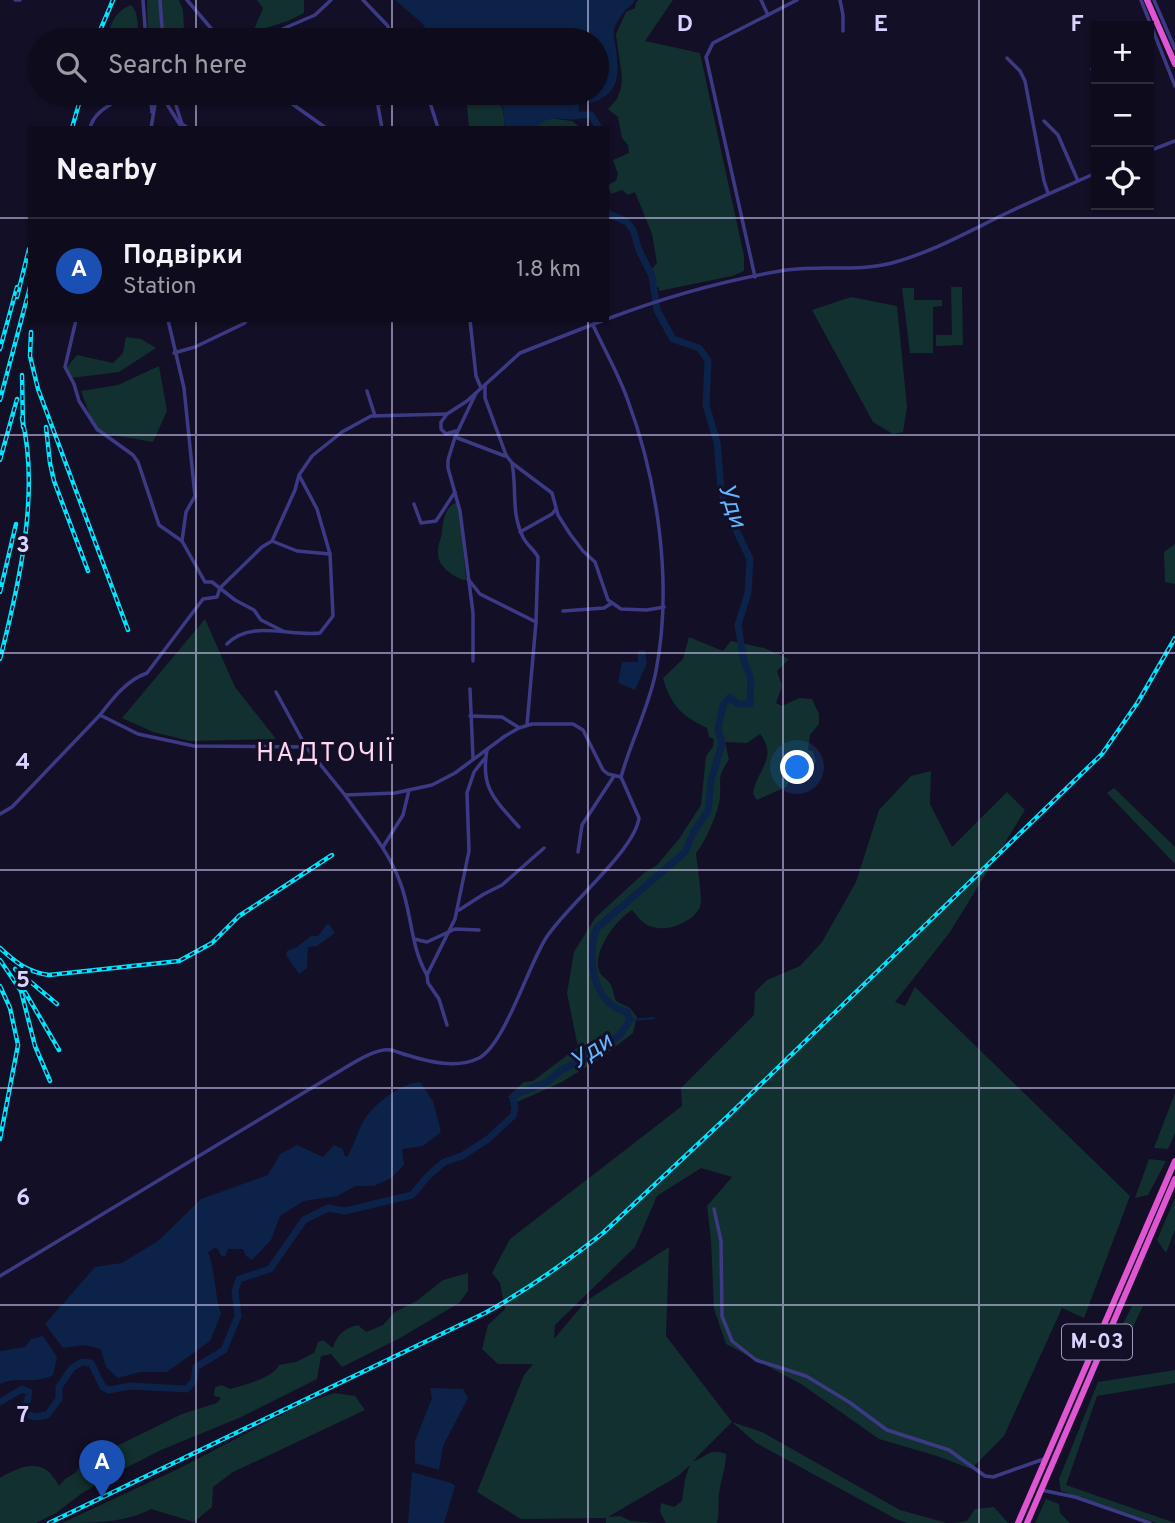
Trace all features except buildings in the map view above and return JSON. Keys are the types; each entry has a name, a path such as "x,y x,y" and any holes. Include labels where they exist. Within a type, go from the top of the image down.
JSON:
{"highway":[{"path":"1147,0 1175,64"},
{"name":"М-03","path":"1018,1523 1175,1161"},
{"name":"М-03","path":"1027,1523 1175,1179"}],"street":[{"path":"143,0 145,28"},
{"path":"160,0 162,28"},
{"path":"187,0 210,28"},
{"path":"285,28 315,15 331,0"},
{"path":"363,0 389,28"},
{"path":"761,0 768,15"},
{"path":"755,276 706,57 713,43 797,0"},
{"path":"840,0 844,15 843,32"},
{"path":"1141,0 1175,86"},
{"path":"1154,0 1175,49"},
{"path":"1007,58 1020,71 1025,81 1048,192"},
{"path":"90,126 91,120 110,105"},
{"path":"151,105 152,118"},
{"path":"151,126 155,105"},
{"path":"168,105 182,126"},
{"path":"176,105 182,126"},
{"path":"294,105 323,126"},
{"path":"378,105 382,126"},
{"path":"431,105 437,126"},
{"path":"1044,121 1058,135 1078,181"},
{"path":"1154,149 1175,141"},
{"path":"609,319 674,295 755,276 788,270 893,263 1091,175"},
{"path":"76,322 65,367 79,401 97,429 133,455 159,525 183,541 205,582 212,582 254,610 261,620 284,631 302,635 320,633 333,616 330,554 317,509 299,475"},
{"path":"168,322 184,388 195,495 186,512 183,541"},
{"path":"174,353 195,347 243,322"},
{"path":"470,322 476,376 483,386 507,457 552,493 556,509 575,542 595,562 608,600 621,609 647,610 664,607"},
{"path":"458,430 448,434 441,429 441,422 447,414 476,393 520,354 601,322"},
{"path":"0,1276 366,1057 390,1050 454,1065 474,1060 489,1051 543,942 636,832 639,818 637,810 621,777 656,673 664,607 661,559 652,484 626,395 593,325"},
{"path":"367,391 375,416"},
{"path":"473,661 472,613 460,511 448,460 455,437 476,393"},
{"path":"0,814 12,807 100,715 119,691 138,676 147,673 203,599 217,597 220,588 262,547 272,541 299,475 312,456 342,432 375,416 447,414"},
{"path":"455,437 507,457"},
{"path":"512,463 515,478 514,511 524,541 538,557 536,622 527,725"},
{"path":"414,504 421,523 436,521 455,492"},
{"path":"520,532 556,509"},
{"path":"272,541 297,551 330,554"},
{"path":"467,578 480,594 536,622"},
{"path":"563,611 604,608 612,603"},
{"path":"228,644 240,635 284,631"},
{"path":"470,689 473,758"},
{"path":"276,692 306,747 383,847 400,880 418,959 427,975 428,983 439,999 447,1025"},
{"path":"100,715 138,734 194,746 306,747"},
{"path":"470,716 502,717 519,727"},
{"path":"345,795 409,790 432,785 455,773 487,747 519,727 527,725 573,724 583,730 603,770 607,774 621,777"},
{"path":"487,747 485,782 488,791 519,827"},
{"path":"427,975 457,911 469,851 467,793 474,772 485,758"},
{"path":"578,852 582,825 614,776"},
{"path":"383,847 403,815 409,790"},
{"path":"457,911 502,885 544,848"},
{"path":"414,939 428,942 455,929 479,930"},
{"path":"714,1209 721,1241 722,1316 732,1341 756,1360 806,1377 849,1402 887,1430 949,1450 985,1476 993,1477 1046,1459"},
{"path":"1041,1490 1074,1497 1150,1523"}],"green space":[{"path":"147,0 179,0 183,10 184,28 148,28"},
{"path":"257,0 304,0 304,13 266,28 255,28 263,8"},
{"path":"673,0 645,41 700,53 744,256 744,271 732,276 659,291 651,270 657,263 652,234 635,192 628,195 622,190 611,194 609,190 609,184 616,181 618,174 613,160 629,153 628,145 622,138 618,117 608,109 617,99 621,88 616,34 626,12 635,8 636,2"},
{"path":"131,5 134,8 138,28 110,28 117,15"},
{"path":"467,105 502,107 505,126 469,126"},
{"path":"549,118 572,121 578,126 538,126"},
{"path":"951,287 962,287 963,345 936,346 936,335 952,335"},
{"path":"902,288 914,288 914,300 942,300 942,306 933,307 933,353 910,353"},
{"path":"851,297 897,306 907,407 903,432 893,434 873,422 812,310"},
{"path":"126,337 141,339 156,348 119,372 71,378 67,367 77,355 113,363 123,353"},
{"path":"159,366 167,411 153,442 96,432 81,391 118,385"},
{"path":"455,503 458,504 460,514 464,580 447,570 438,554 445,516"},
{"path":"1175,544 1175,584 1165,582 1164,552"},
{"path":"205,619 235,687 276,739 190,741 153,732 122,718"},
{"path":"689,637 723,651 731,641 764,648 789,659 777,671 782,686 776,703 782,706 799,698 812,699 819,714 819,724 810,735 808,750 813,751 816,762 806,770 795,772 786,787 757,800 753,794 767,757 765,742 760,734 747,743 725,742 729,760 721,774 719,803 707,835 696,853 700,907 686,921 666,928 649,926 632,910 614,927 600,951 600,973 611,985 616,1001 630,1008 637,1017 633,1033 602,1057 562,1082 517,1102 508,1097 524,1082 533,1081 578,1047 567,993 574,952 595,918 644,873 657,865 679,839 701,805 706,756 713,747 714,739 709,737 707,728 679,709 663,678 683,659"},
{"path":"931,771 930,804 952,847 1007,792 1025,810 950,932 895,1002 905,1006 915,987 1130,1196 1084,1318 1062,1308 1004,1436 971,1469 879,1439 801,1384 726,1344 714,1309 707,1206 732,1177 701,1168 657,1196 635,1247 555,1325 554,1339 586,1301 669,1247 666,1336 732,1422 693,1461 711,1452 726,1454 717,1523 666,1523 660,1512 661,1503 674,1507 682,1501 690,1465 678,1476 608,1517 620,1516 631,1521 656,1523 606,1523 606,1518 521,1519 477,1492 524,1375 533,1364 498,1364 482,1349 488,1325 505,1309 500,1283 492,1273 510,1239 682,1106 681,1088 754,1015 755,992 767,980 800,966 822,942 856,882 879,810 911,776"},
{"path":"1114,788 1175,847 1175,864 1107,793"},
{"path":"1175,1093 1175,1133 1168,1149 1154,1148"},
{"path":"1149,1159 1166,1161 1148,1195 1135,1198"},
{"path":"1175,1198 1175,1230 1166,1253 1157,1240"},
{"path":"468,1273 468,1291 459,1303 400,1338 342,1367 331,1354 321,1356 317,1379 239,1418 161,1450 118,1472 36,1523 0,1523 0,1478 20,1468 34,1466 48,1471 59,1486 75,1473 82,1463 182,1414 217,1403 221,1398 214,1396 215,1387 222,1385 230,1389 258,1380 271,1374 279,1365 296,1362 314,1353 318,1342 323,1340 333,1348 339,1335 345,1330 358,1325 366,1332 383,1325 395,1312 418,1300 443,1280"},
{"path":"1132,1306 1143,1306 1121,1352 1110,1360 1115,1340"},
{"path":"1175,1370 1175,1383 1097,1396 1066,1485 1175,1523 1157,1523 1061,1491 1059,1479 1098,1382"},
{"path":"335,1393 355,1396 365,1410 233,1472 213,1487 212,1507 194,1522 151,1509 120,1520 62,1523 178,1469 306,1402"},
{"path":"732,1422 762,1432 900,1510 947,1523 907,1523 896,1519 756,1443"},
{"path":"1046,1499 1059,1504 1060,1513 1070,1523 1035,1523"},
{"path":"994,1507 1008,1523 955,1523 967,1521 975,1509"}],"water":[{"path":"395,0 635,0 614,29 617,75 609,92 609,28 425,28"},
{"path":"501,105 579,105 576,115 586,116 573,120 548,120 538,126 505,126"},
{"path":"645,650 647,663 635,690 618,683 622,662 638,662 638,651"},
{"path":"328,923 335,933 317,946 308,947 307,968 299,974 286,955 287,951 311,936 318,936"},
{"path":"420,1082 433,1101 441,1132 423,1146 402,1149 404,1165 391,1178 374,1186 356,1186 337,1196 304,1201 280,1216 271,1240 252,1260 246,1256 243,1249 228,1249 225,1257 215,1248 208,1252 221,1314 210,1341 167,1372 140,1372 118,1378 106,1367 101,1349 85,1345 63,1348 45,1324 95,1267 122,1263 158,1241 201,1199 268,1175 280,1154 297,1145 323,1157 334,1145 343,1149 347,1157 363,1121 371,1111 390,1094"},
{"path":"43,1336 57,1357 53,1375 39,1380 0,1384 0,1351 25,1347 31,1339"},
{"path":"430,1388 463,1389 468,1398 443,1446 439,1470 415,1463 415,1441 432,1398"},
{"path":"412,1472 455,1486 444,1523 408,1523"}],"waterway":[{"name":"Уди","path":"572,115 591,115 598,126"},
{"name":"Уди","path":"0,1402 22,1389 29,1392 23,1412 34,1417 47,1415 59,1399 59,1387 72,1368 82,1362 91,1363 103,1387 109,1390 130,1386 187,1389 194,1381 196,1367 224,1350 238,1316 235,1291 239,1279 270,1269 304,1220 328,1208 345,1211 412,1195 444,1162 462,1156 488,1139 513,1116 513,1099 516,1094 546,1083 561,1070 619,1036 630,1020 627,1012 606,1000 599,989 592,965 593,939 597,928 685,852 693,833 708,811 711,780 722,744 718,729 723,705 730,697 737,704 750,704 751,679 744,662 738,625 748,593 750,559 727,511 721,489 717,442 706,405 708,360 699,348 673,339 657,310 652,276 633,230 627,222 609,214"},
{"path":"630,1020 654,1018"}],"railway":[{"path":"101,28 113,0"},
{"path":"73,126 79,105"},
{"path":"17,297 28,253"},
{"path":"0,349 17,287"},
{"path":"0,400 28,295"},
{"path":"31,332 30,356 38,389 128,630"},
{"path":"22,375 23,427"},
{"path":"0,460 17,399"},
{"path":"0,659 20,570 28,508 29,477 22,418"},
{"path":"46,427 54,481 88,571"},
{"path":"0,592 16,524"},
{"path":"49,1523 485,1313 545,1276 603,1233 727,1117 1102,754 1138,702 1175,638"},
{"path":"0,948 23,966 49,975 179,961 212,943 239,916 332,855"},
{"path":"0,960 21,991 35,1046 50,1081"},
{"path":"15,969 57,1004"},
{"path":"0,986 10,1008 18,1045 0,1139"},
{"path":"25,992 59,1050"}],"place":[{"name":"Подвірки","path":"102,1498"}],"district":[{"name":"НАДТОЧІЇ","path":"326,754"}]}
